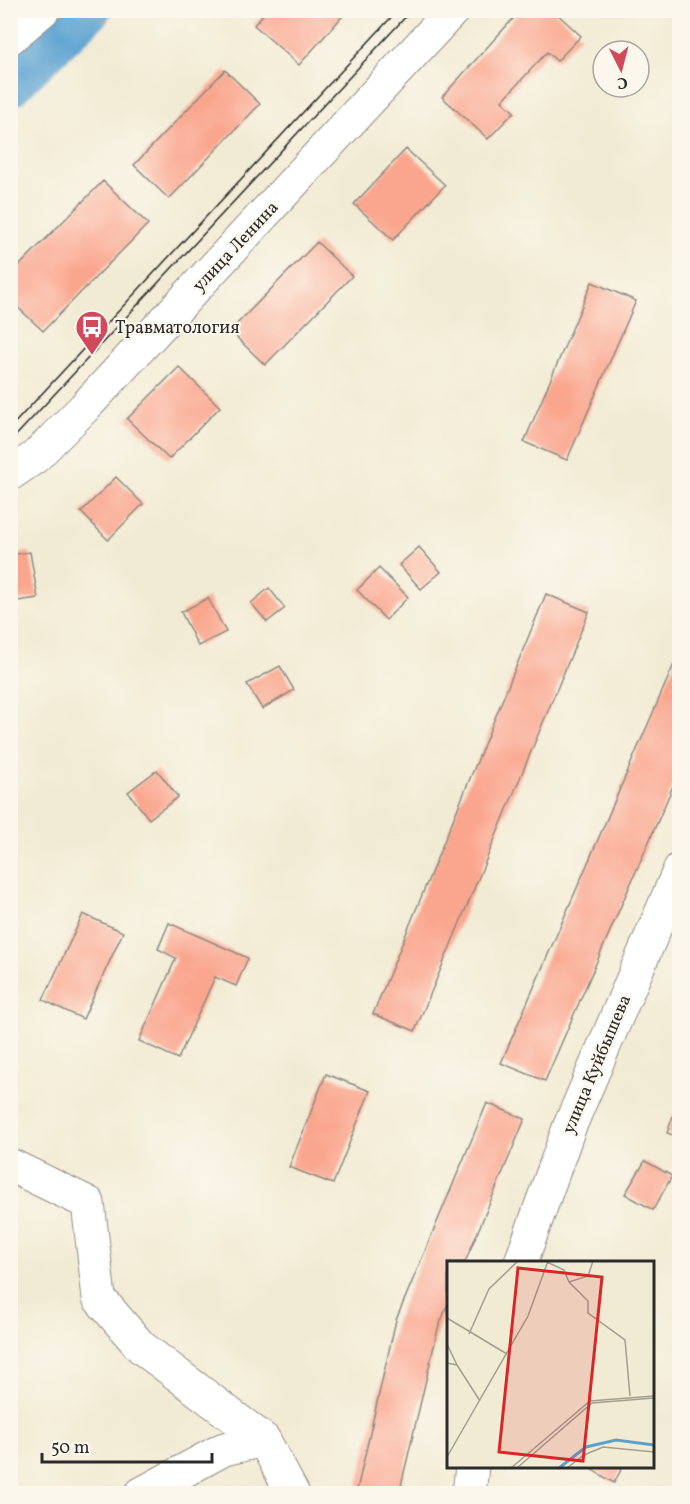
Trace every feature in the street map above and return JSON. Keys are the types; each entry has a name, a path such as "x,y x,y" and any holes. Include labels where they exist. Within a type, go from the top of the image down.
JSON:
{"main road":[{"path":"10,38 43,10"},
{"name":"улица Ленина","path":"10,474 35,457 84,408 453,10"},
{"name":"улица Куйбышева","path":"522,1261 568,1128 680,869"},
{"path":"10,1165 88,1203 99,1298 141,1347 264,1440 293,1494"},
{"path":"141,1494 224,1449 264,1440"},
{"path":"469,1494 472,1468"}],"building":[{"path":"267,10 348,10 299,65 254,25"},
{"path":"521,10 553,10 581,36 557,61 547,52 502,101 514,112 488,139 442,97"},
{"path":"225,70 260,104 169,199 134,165"},
{"path":"406,149 445,185 393,240 354,204"},
{"path":"103,181 148,224 43,331 10,300 10,275"},
{"path":"317,242 352,276 265,365 230,331"},
{"path":"592,282 636,301 567,460 524,442"},
{"path":"10,352 17,358 10,364"},
{"path":"179,367 220,407 169,459 127,419"},
{"path":"116,477 143,504 108,540 81,512"},
{"path":"419,547 441,572 421,589 399,565"},
{"path":"30,552 38,598 10,602 10,555"},
{"path":"379,568 408,597 386,620 357,590"},
{"path":"269,588 285,608 267,622 251,603"},
{"path":"546,594 589,612 415,1031 373,1014"},
{"path":"208,598 226,632 198,646 181,612"},
{"path":"678,655 680,655 680,770 545,1081 501,1063"},
{"path":"280,666 294,690 262,709 247,684"},
{"path":"157,770 178,797 149,819 128,792"},
{"path":"83,914 123,932 83,1019 43,1000"},
{"path":"169,923 248,958 236,986 215,977 178,1059 139,1041 176,958 158,949"},
{"path":"326,1074 370,1091 333,1184 289,1167"},
{"path":"487,1103 525,1119 465,1261 447,1261 447,1306 438,1329 399,1494 356,1494 396,1320"},
{"path":"674,1113 680,1115 680,1137 667,1133"},
{"path":"645,1161 672,1176 653,1210 625,1194"},
{"path":"589,1468 622,1468 614,1483"}],"waterway":[{"path":"10,87 91,10"}],"tram line":[{"path":"10,428 398,10"},
{"path":"10,442 412,10"}],"place":[{"name":"Травматология","path":"92,356"}]}
